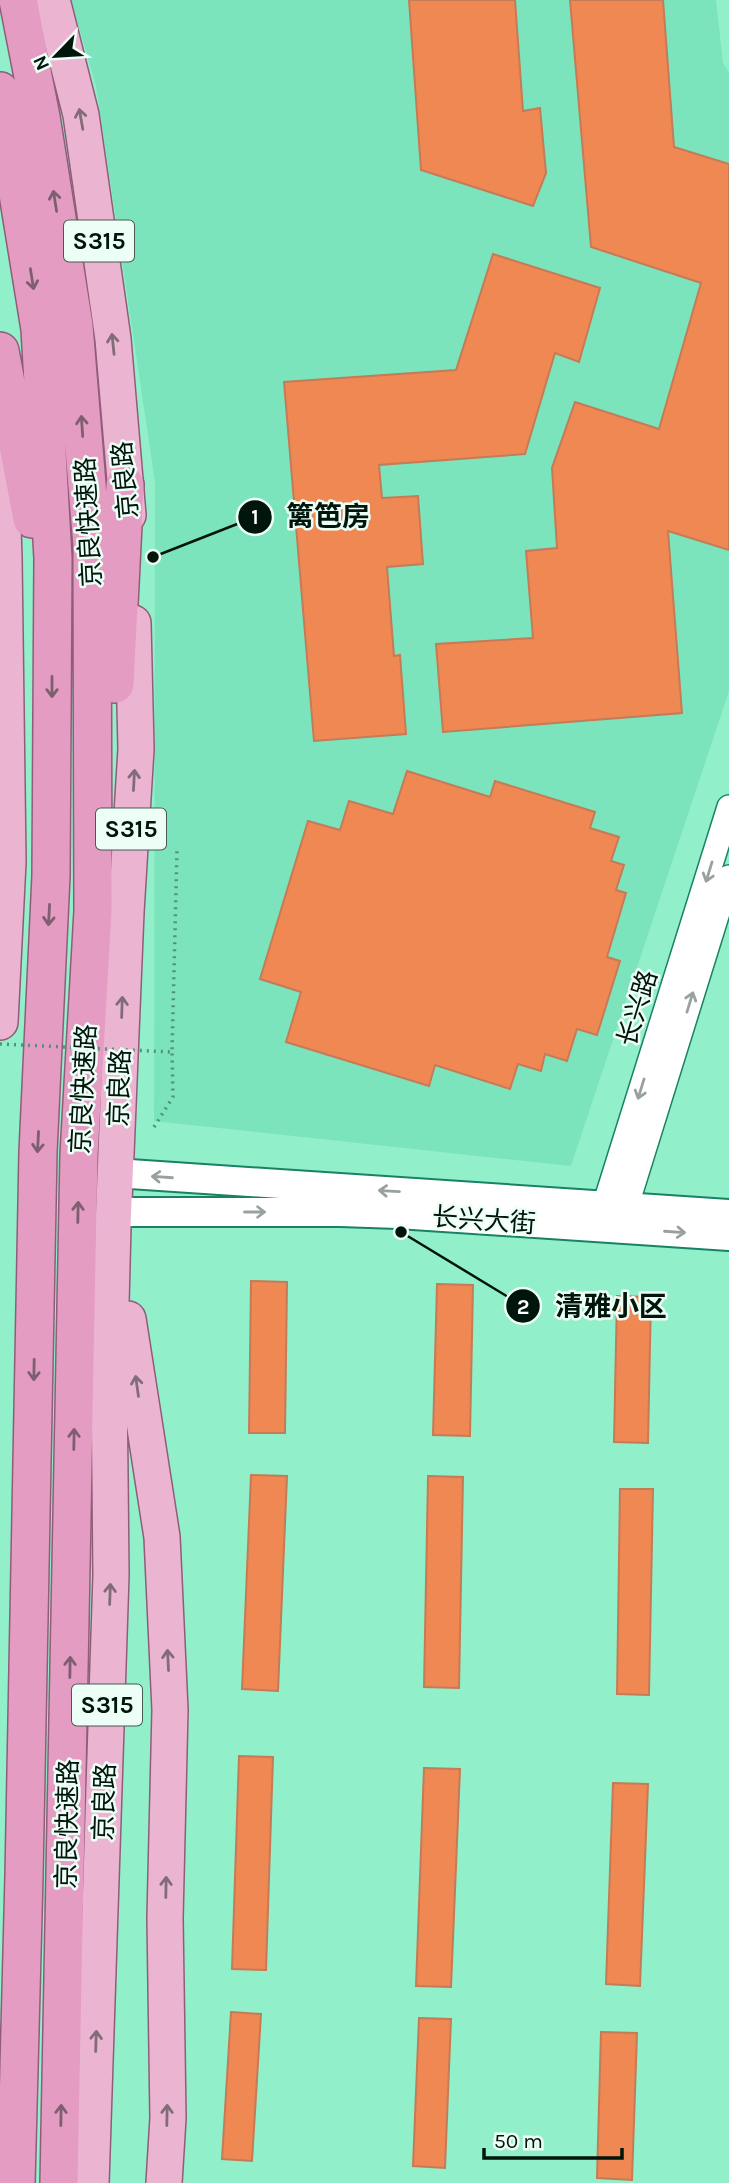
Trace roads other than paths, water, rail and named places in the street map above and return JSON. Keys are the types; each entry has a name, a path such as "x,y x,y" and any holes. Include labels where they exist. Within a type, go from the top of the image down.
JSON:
{"highway":[{"name":"京良快速路","path":"18,0 41,117 75,326 92,546 93,911 79,1155 59,2183"},
{"name":"京良快速路","path":"0,91 40,329 53,558 51,876 38,1152 16,2183"},
{"path":"0,351 52,619"},
{"path":"93,911 103,852 110,765 125,485"}],"main road":[{"name":"京良路","path":"52,0 81,115 113,339 131,557 136,749 113,1219 109,1380 111,1575 91,2183"},
{"path":"0,432 8,862 0,1022"},
{"path":"113,1219 162,1537 170,1710 165,1918 168,2118 164,2183"}],"street":[{"name":"长兴路","path":"613,1217 729,807"},
{"name":"长兴路","path":"613,1217 729,877"},
{"name":"长兴大街","path":"115,1173 613,1217 729,1236"},
{"name":"长兴大街","path":"113,1219 340,1212 613,1217 729,1214"}],"place":[{"name":"篱笆房","path":"153,557"},
{"name":"清雅小区","path":"401,1232"}]}
